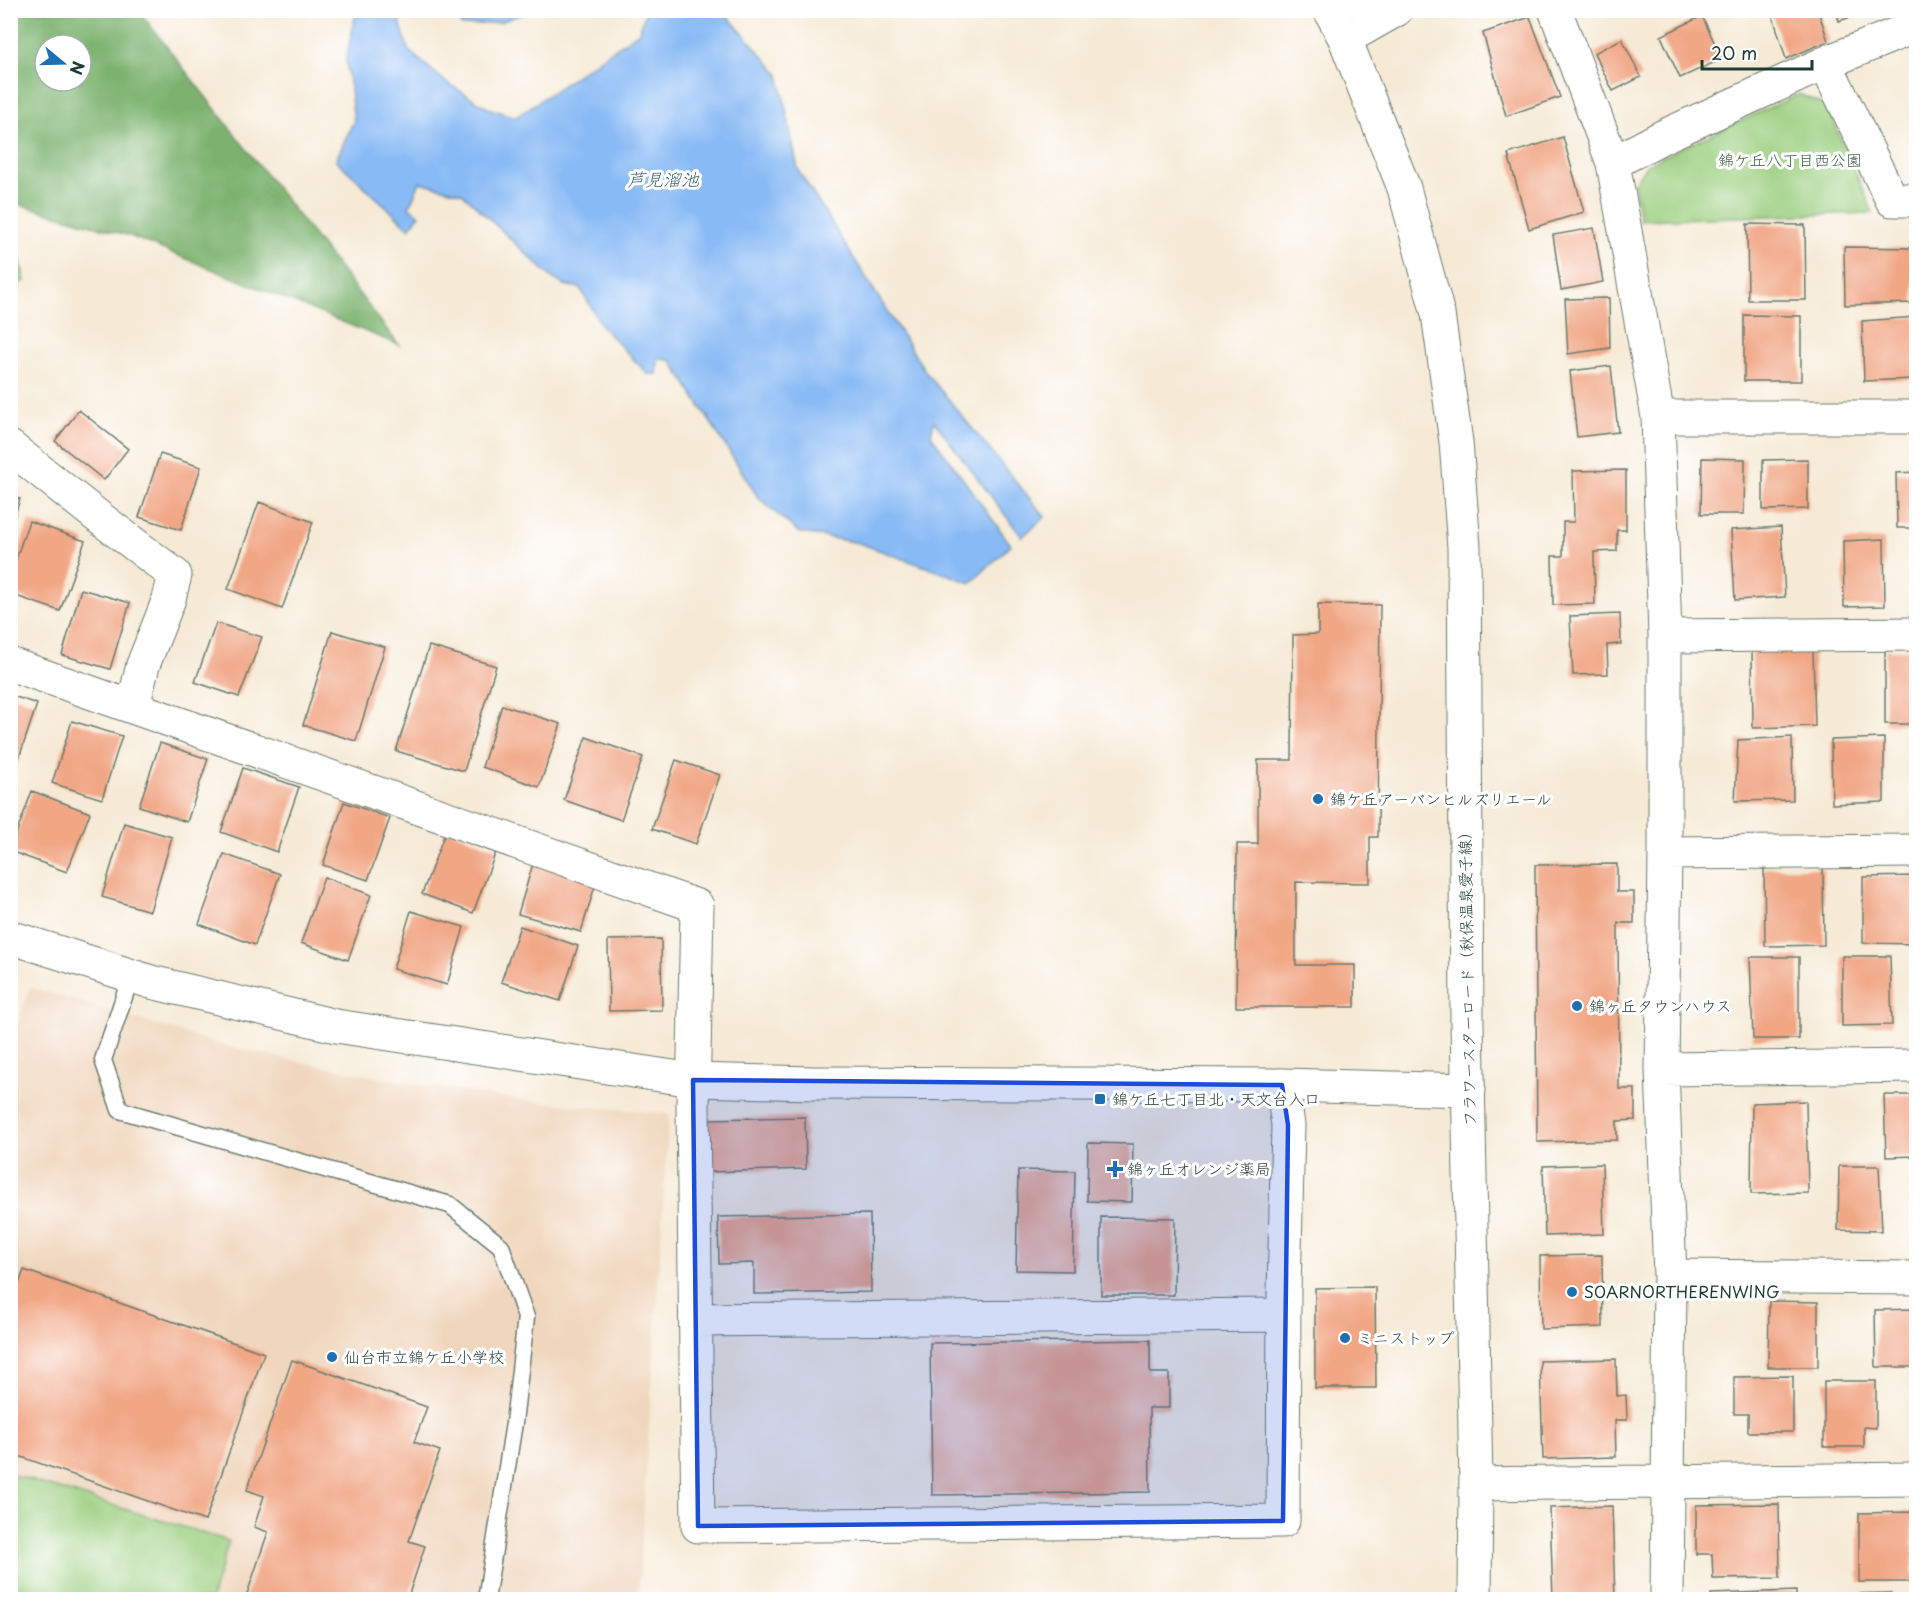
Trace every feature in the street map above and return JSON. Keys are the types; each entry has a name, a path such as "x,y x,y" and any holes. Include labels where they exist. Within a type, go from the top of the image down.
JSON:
{"street":[{"path":"1338,25 1396,10"},
{"path":"1555,10 1613,163 1658,417 1665,636 1662,1069 1670,1276 1667,1599"},
{"name":"フラワースターロード（秋保温泉愛子線）","path":"1338,25 1404,188 1438,314 1456,442 1464,547 1469,1090 1476,1484 1475,1599"},
{"path":"1613,163 1662,137 1825,63 1917,26"},
{"path":"1825,63 1892,200 1917,200"},
{"path":"1658,417 1917,417"},
{"path":"10,447 176,575 143,665 133,706"},
{"path":"1665,636 1917,634"},
{"path":"10,664 697,906 693,1080 698,1526 1283,1521 1288,1125 1282,1085"},
{"path":"1665,853 1917,851"},
{"path":"10,937 131,976 336,1026 693,1080 814,1083 1282,1085 1469,1090"},
{"path":"1662,1069 1917,1066"},
{"path":"1670,1276 1917,1278"},
{"path":"696,1320 1284,1315"},
{"path":"1476,1484 1917,1479"}],"lane":[{"path":"131,976 103,1060 120,1110 450,1205 501,1246 526,1317 514,1424 486,1599"}],"highlighted area":[{"path":"693,1080 1282,1085 1288,1125 1283,1521 698,1526"}],"shaded area":[{"name":"仙台市立錦ケ丘小学校","path":"30,987 230,1047 379,1078 526,1101 669,1114 638,1599 11,1600 10,1046"}],"green space":[{"path":"10,11 139,11 399,345 130,236 11,202"},
{"name":"錦ケ丘八丁目西公園","path":"1799,94 1827,106 1873,213 1640,220 1634,183 1647,164"},
{"path":"10,221 25,281 11,287"},
{"path":"10,1474 229,1541 211,1599 11,1599"}],"water":[{"name":"芦見溜池","path":"351,11 405,11 400,21 408,50 447,83 488,108 516,117 639,32 646,11 723,11 779,74 798,170 925,371 1045,517 1022,537 934,421 931,435 1011,545 971,583 859,543 798,532 758,497 671,360 658,359 657,374 648,374 603,328 580,288 564,285 551,277 462,193 420,182 409,207 420,215 409,228 336,160 354,120 346,59 356,14"},
{"path":"455,11 530,11 500,22 462,26 452,13"}],"building":[{"path":"1771,10 1818,10 1828,41 1786,59"},
{"path":"1836,10 1870,10 1870,11 1839,21"},
{"path":"1702,16 1722,59 1680,78 1661,36"},
{"path":"1530,17 1560,97 1506,116 1483,33"},
{"path":"1622,39 1641,77 1613,91 1594,53"},
{"path":"1563,137 1584,212 1529,229 1508,154"},
{"path":"1747,224 1805,225 1806,300 1748,300"},
{"path":"1594,228 1603,282 1561,290 1553,235"},
{"path":"1844,247 1913,248 1914,303 1845,305"},
{"path":"1609,298 1610,348 1568,354 1565,299"},
{"path":"1744,315 1801,316 1801,381 1744,381"},
{"path":"1916,317 1916,379 1864,381 1862,321"},
{"path":"1611,366 1618,432 1577,437 1570,371"},
{"path":"79,410 128,449 104,480 55,441"},
{"path":"160,454 201,467 181,530 139,517"},
{"path":"1702,458 1745,459 1744,514 1701,514"},
{"path":"1808,459 1808,509 1763,510 1763,460"},
{"path":"1626,470 1626,530 1617,530 1617,551 1594,552 1595,604 1553,605 1552,556 1563,556 1563,522 1574,522 1573,471"},
{"path":"1916,472 1916,528 1897,528 1896,473"},
{"path":"10,496 20,499 11,528 10,527"},
{"path":"259,502 313,522 282,609 228,589"},
{"path":"29,521 85,541 60,611 10,594 10,576"},
{"path":"1781,527 1785,597 1735,600 1731,530"},
{"path":"1884,539 1885,606 1844,607 1843,541"},
{"path":"81,589 130,603 110,669 62,655"},
{"name":"錦ケ丘アーバンヒルズリエール","path":"1318,604 1380,605 1378,837 1370,837 1370,883 1296,882 1296,965 1355,965 1355,1007 1236,1007 1237,844 1258,844 1258,760 1292,760 1293,635 1318,634"},
{"path":"1620,614 1621,644 1607,645 1608,674 1573,675 1570,616"},
{"path":"216,623 262,637 239,697 195,682"},
{"path":"332,631 385,647 356,741 303,725"},
{"path":"429,646 496,666 464,771 396,751"},
{"path":"1813,649 1815,726 1753,728 1752,650"},
{"path":"1885,650 1916,650 1916,724 1885,724"},
{"path":"10,695 37,704 16,767 10,765"},
{"path":"502,705 561,724 539,787 482,767"},
{"path":"72,721 122,736 102,799 52,783"},
{"path":"586,737 643,757 621,820 564,800"},
{"path":"1792,737 1793,800 1735,801 1738,740"},
{"path":"1884,738 1884,802 1832,804 1831,740"},
{"path":"1914,738 1916,738 1916,805 1914,805"},
{"path":"160,743 208,759 187,822 139,806"},
{"path":"676,760 720,775 696,844 652,829"},
{"path":"243,768 299,787 277,852 221,832"},
{"path":"32,791 90,813 67,872 10,851"},
{"path":"344,802 390,818 368,880 323,865"},
{"path":"124,823 172,837 150,911 102,897"},
{"path":"446,830 497,849 473,913 422,894"},
{"path":"224,854 280,874 255,945 199,924"},
{"path":"535,857 598,876 581,932 518,914"},
{"name":"錦ヶ丘タウンハウス","path":"1617,864 1617,892 1634,892 1634,923 1618,923 1619,1089 1635,1089 1635,1120 1617,1121 1617,1140 1537,1142 1535,865"},
{"path":"1764,868 1823,868 1824,945 1765,946"},
{"path":"1916,876 1916,944 1863,943 1863,877"},
{"path":"324,877 371,895 348,960 301,943"},
{"path":"411,911 464,927 447,985 393,969"},
{"path":"520,926 578,946 560,1001 501,982"},
{"path":"661,939 662,1010 609,1011 608,940"},
{"path":"1842,956 1890,956 1892,1025 1842,1026"},
{"path":"1750,957 1799,957 1799,1039 1753,1039"},
{"path":"10,987 17,990 11,1010 10,1010"},
{"path":"1884,1095 1916,1095 1916,1156 1886,1157"},
{"path":"1806,1101 1808,1193 1751,1194 1752,1103"},
{"path":"805,1117 806,1169 709,1172 708,1119"},
{"path":"1088,1143 1133,1144 1132,1202 1087,1201"},
{"path":"1602,1164 1604,1234 1545,1236 1543,1166"},
{"path":"1839,1166 1879,1166 1882,1231 1838,1230"},
{"path":"1018,1170 1075,1171 1073,1271 1016,1270"},
{"path":"870,1214 871,1292 754,1294 754,1263 719,1264 718,1217"},
{"path":"1101,1217 1175,1218 1174,1295 1101,1295"},
{"name":"SOARNORTHERENWING","path":"1602,1255 1603,1327 1541,1329 1540,1256"},
{"path":"24,1270 264,1353 205,1521 10,1453 10,1308"},
{"name":"ミニストップ","path":"1375,1287 1376,1388 1315,1388 1315,1288"},
{"path":"1769,1301 1818,1302 1818,1367 1768,1367"},
{"path":"1916,1309 1916,1367 1876,1367 1875,1310"},
{"path":"1150,1340 1150,1373 1169,1373 1169,1408 1149,1408 1150,1492 932,1495 930,1343"},
{"path":"1616,1359 1617,1396 1626,1395 1627,1420 1615,1420 1616,1457 1543,1459 1540,1361"},
{"path":"292,1360 427,1407 414,1442 440,1451 409,1541 425,1546 407,1600 245,1600 268,1532 254,1527 264,1496 247,1490"},
{"path":"1793,1376 1793,1432 1748,1432 1748,1414 1734,1414 1734,1377"},
{"path":"1824,1381 1876,1381 1876,1428 1864,1427 1864,1447 1824,1447"},
{"path":"1779,1504 1780,1578 1713,1579 1712,1554 1696,1554 1696,1505"},
{"path":"1612,1506 1615,1600 1553,1600 1550,1508"},
{"path":"1913,1512 1913,1582 1859,1582 1859,1513"},
{"path":"1796,1591 1796,1600 1711,1600 1711,1594"},
{"path":"1891,1593 1891,1600 1841,1600 1841,1594"}],"place":[{"name":"錦ケ丘アーバンヒルズリエール","path":"1318,799"},
{"name":"錦ヶ丘タウンハウス","path":"1577,1006"},
{"name":"錦ケ丘七丁目北・天文台入口","path":"1100,1099"},
{"name":"錦ヶ丘オレンジ薬局","path":"1115,1169"},
{"name":"SOARNORTHERENWING","path":"1572,1292"},
{"name":"ミニストップ","path":"1345,1338"},
{"name":"仙台市立錦ケ丘小学校","path":"332,1357"}]}
